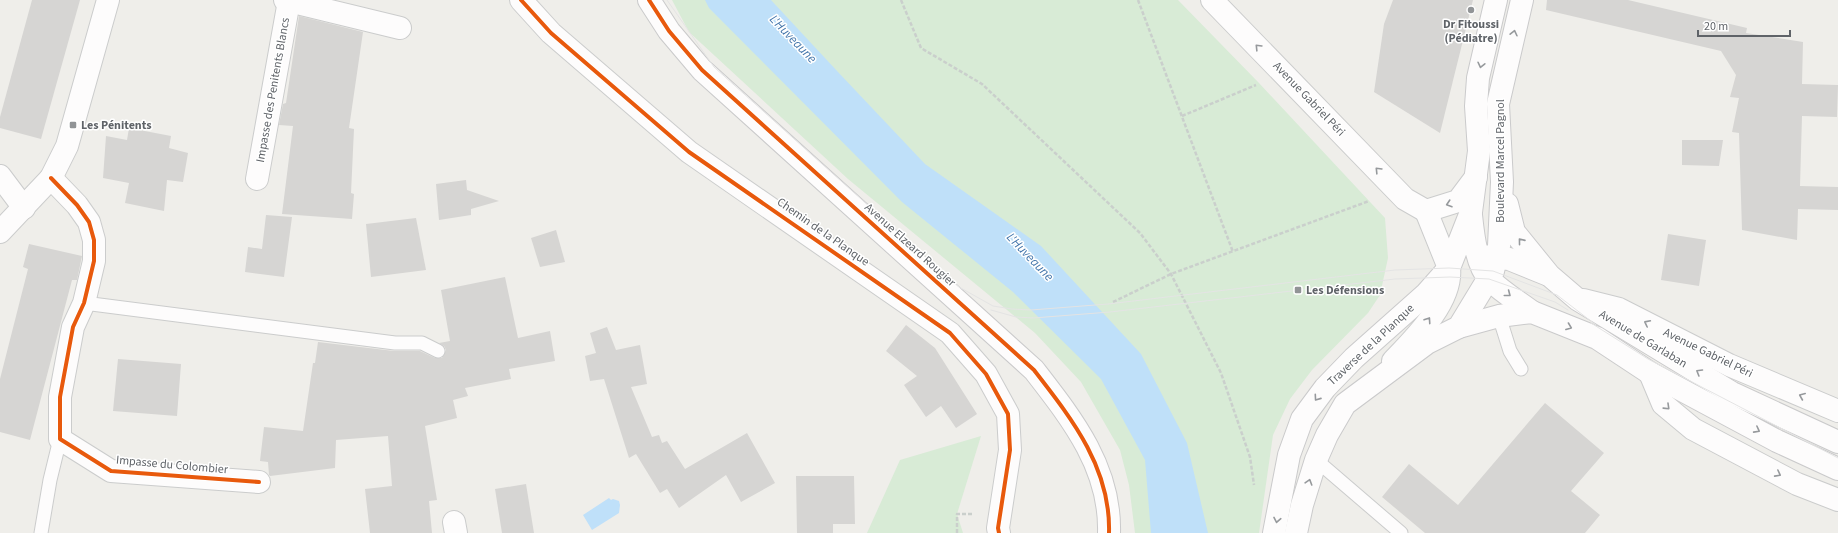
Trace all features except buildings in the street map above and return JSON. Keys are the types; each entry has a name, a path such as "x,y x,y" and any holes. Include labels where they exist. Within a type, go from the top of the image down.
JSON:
{"street":[{"path":"0,232 51,178 67,146 108,0"},
{"name":"Chemin de la Planque","path":"521,0 552,34 689,152 950,333 986,374 1008,414 1010,450 998,528 999,533"},
{"name":"Avenue Elzeard Rougier","path":"649,0 669,31 702,70 1034,370 1062,406 1086,443 1100,475 1109,517 1109,533"},
{"name":"Avenue Gabriel Péri","path":"1212,0 1405,198 1426,211"},
{"name":"Boulevard Marcel Pagnol","path":"1426,294 1448,268 1471,212 1479,151 1476,106 1478,78 1496,0"},
{"name":"Boulevard Marcel Pagnol","path":"1454,330 1489,279 1487,257 1499,246 1502,182 1498,104 1522,0"},
{"path":"287,1 400,28"},
{"name":"Impasse des Penitents Blancs","path":"257,179 287,1"},
{"path":"0,176 24,208"},
{"path":"1374,381 1420,332 1443,298 1450,277 1426,211 1458,201 1476,177"},
{"path":"51,178 77,205 89,222 94,240 94,261 84,303 73,327 60,397 60,439"},
{"name":"Avenue de Garlaban","path":"1502,182 1514,232 1549,275 1577,299 1732,393 1838,442"},
{"path":"1471,212 1474,243 1487,257"},
{"path":"1448,268 1470,256 1487,257 1509,259 1549,275"},
{"path":"1489,279 1532,312"},
{"name":"Traverse de la Planque","path":"1274,533 1289,455 1302,420 1325,388 1354,358 1426,294"},
{"name":"Avenue Gabriel Péri","path":"1577,299 1619,309 1729,365 1838,411"},
{"name":"Avenue de Garlaban","path":"1454,330 1499,316 1532,312 1597,338 1650,372 1722,412 1777,441 1838,469"},
{"path":"1296,533 1302,505 1316,460 1327,434 1345,404 1427,343 1454,330"},
{"path":"1650,372 1663,404 1693,429 1797,484 1838,500"},
{"name":"Impasse du Colombier","path":"60,439 110,471 259,482"}],"lane":[{"path":"84,303 395,343 422,344 438,351"},
{"path":"1499,316 1510,351 1521,369"},
{"path":"41,533 50,480 60,439"},
{"path":"1316,460 1401,533"}],"path":[{"path":"900,0 921,48 982,84 1140,233 1171,274 1222,373 1250,457 1254,488"},
{"path":"1138,0 1233,252"},
{"path":"1182,116 1259,84 1279,69"},
{"path":"1113,302 1171,274 1375,198"},
{"path":"957,533 957,514 974,514 974,520"}],"green space":[{"path":"672,0 1178,0 1259,83 1385,218 1388,258 1380,295 1368,313 1312,370 1290,399 1273,435 1259,533 1135,533 1129,485 1120,450 1081,382 1035,333 848,179 689,32"},
{"path":"981,436 957,514 963,533 867,533 900,460"}],"water":[{"name":"L'Huveaune","path":"705,0 771,0 925,164 1041,246 1141,354 1187,443 1208,533 1151,533 1145,460 1101,379 1013,292 902,202 709,8"},
{"path":"609,498 611,500 613,499 619,501 619,513 592,530 583,515"}],"tram line":[{"path":"667,0 714,67 959,287 993,306 1031,310 1108,304 1395,270 1449,268 1493,271 1557,295 1596,325"},
{"path":"991,310 1016,317 1033,318 1110,312 1395,279 1450,277 1489,279 1555,302 1568,310"},
{"path":"1591,323 1648,359 1838,458"}],"cycle path":[{"path":"521,0 551,33 689,152 950,333 986,374 1008,414 1010,450 998,528 999,533"},
{"path":"649,0 669,31 702,70 1034,370 1075,426 1096,466 1108,509 1109,533"},
{"path":"51,178 77,205 89,222 94,240 94,261 84,303 73,327 60,397 60,439 111,471 259,482"}],"place":[{"name":"Dr Fitoussi (Pédiatre)","path":"1471,10"},
{"name":"Les Pénitents","path":"73,125"},
{"name":"Les Défensions","path":"1298,290"}]}
